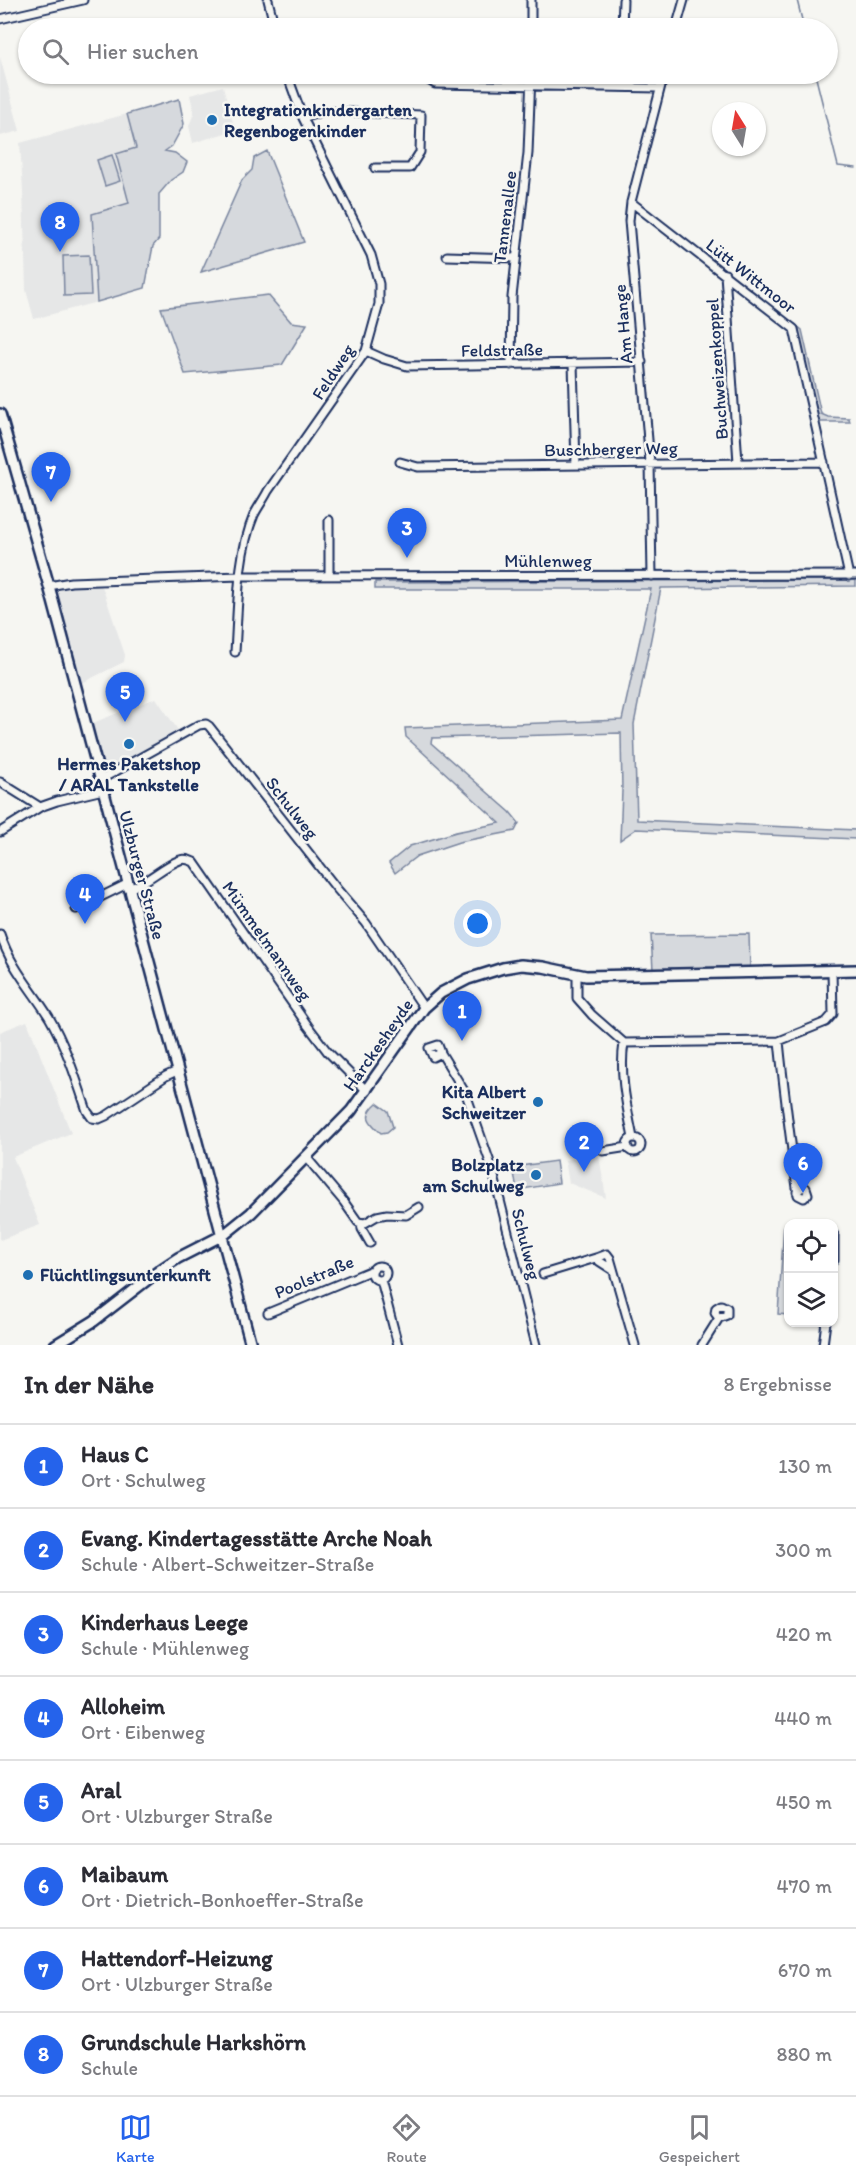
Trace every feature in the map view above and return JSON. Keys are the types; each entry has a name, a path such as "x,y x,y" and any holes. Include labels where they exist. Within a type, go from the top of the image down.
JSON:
{"main road":[{"name":"Ulzburger Straße","path":"0,414 49,586 251,1345"},
{"name":"Harckesheyde","path":"55,1345 94,1322 151,1276 178,1258 222,1235 249,1214 307,1158 351,1111 424,1008 441,993 452,987 503,968 529,965 577,975 856,970"}],"street":[{"path":"0,19 83,0"},
{"path":"268,0 272,18"},
{"path":"531,0 531,18"},
{"path":"622,18 623,0"},
{"path":"679,18 684,0"},
{"name":"Feldweg","path":"240,576 246,541 254,515 268,491 366,351 379,304 379,284 371,255 303,118 291,84"},
{"path":"435,84 659,88"},
{"name":"Am Hange","path":"652,576 650,463 629,221 631,202 660,84"},
{"name":"Tannenallee","path":"511,364 512,297 528,153 531,87"},
{"path":"303,118 324,111 421,115 420,152 410,168 375,168"},
{"name":"Lütt Wittmoor","path":"631,202 794,329 852,576"},
{"path":"447,256 515,258"},
{"name":"Buchweizenkoppel","path":"725,274 738,462"},
{"name":"Feldstraße","path":"366,351 407,366 642,362"},
{"path":"573,363 576,465"},
{"name":"Buschberger Weg","path":"400,462 418,467 824,462"},
{"path":"329,520 329,576"},
{"path":"235,652 240,576"},
{"name":"Mühlenweg","path":"49,586 71,582 240,576 852,576"},
{"name":"Schulweg","path":"100,780 200,725 209,726 366,923 424,1008"},
{"path":"0,782 40,807"},
{"path":"0,832 40,807 103,790"},
{"name":"Mümmelmannweg","path":"76,909 128,886 145,883 180,860 194,862 308,1026 327,1051 366,1091"},
{"path":"0,934 2,949 48,1016 61,1040 87,1111 93,1118 99,1119 106,1116 177,1071"},
{"path":"577,975 577,998 624,1043 779,1041 831,1018 833,1014 832,971"},
{"path":"779,1041 797,1192"},
{"path":"624,1043 621,1059 633,1138"},
{"name":"Schulweg","path":"441,1053 466,1094 488,1158 536,1345"},
{"path":"603,1151 628,1148 633,1152 640,1149 641,1141 633,1138"},
{"path":"628,1148 628,1141 633,1138"},
{"path":"307,1158 344,1202 354,1219 361,1223 377,1216 406,1215 419,1207"},
{"path":"361,1223 370,1243"},
{"path":"543,1274 607,1254 635,1345"},
{"name":"Poolstraße","path":"268,1313 377,1266 385,1268 386,1277 381,1280"},
{"name":"Poolstraße","path":"372,1270 373,1277 381,1280"},
{"name":"Poolstraße","path":"381,1280 398,1345"},
{"path":"702,1345 719,1318"},
{"path":"823,1345 825,1327"}],"shaded area":[{"path":"0,57 20,131 0,136"},
{"name":"Integrationkindergarten Regenbogenkinder","path":"223,86 235,130 193,143 189,126 194,113 190,95"},
{"path":"179,99 184,124 172,146 165,151 175,153 187,162 183,172 171,180 159,194 159,239 153,246 145,288 97,302 92,214 129,203 116,154 136,148 127,114"},
{"path":"127,114 136,149 116,155 130,203 92,214 97,302 34,319 26,290 20,143"},
{"path":"267,151 304,242 201,272 242,180 252,170 254,158"},
{"path":"112,155 120,181 105,186 97,160"},
{"path":"89,255 91,295 64,296 63,256"},
{"path":"268,295 291,322 307,324 282,365 185,374 161,308"},
{"path":"796,325 802,330 821,414 828,417 849,418 850,422 818,422"},
{"path":"856,580 856,586 661,588 634,724 637,820 856,830 856,839 636,829 620,840 621,733 432,738 431,743 510,812 519,823 515,831 459,842 417,856 395,873 389,863 410,846 456,832 500,823 406,737 405,728 622,720 651,589 375,589 375,582"},
{"path":"101,583 125,655 124,662 82,683 58,592 66,587"},
{"path":"156,698 180,733 103,769 90,724"},
{"path":"749,934 750,968 653,970 651,935"},
{"path":"27,1021 71,1133 13,1157 40,1225 0,1240 0,1032"},
{"path":"377,1103 388,1111 393,1127 387,1132 381,1133 369,1119 372,1108"},
{"path":"599,1155 606,1198 569,1183 565,1160"},
{"name":"Bolzplatz am Schulweg","path":"556,1161 559,1183 517,1190 513,1167"},
{"path":"784,1226 784,1315 778,1314"}],"waterway":[{"path":"797,0 802,18"},
{"path":"818,84 838,166 856,168"}],"place":[{"name":"Integrationkindergarten Regenbogenkinder","path":"212,120"},
{"name":"Grundschule Harkshörn","path":"60,252"},
{"name":"Hattendorf-Heizung","path":"51,502"},
{"name":"Kinderhaus Leege","path":"407,558"},
{"name":"Aral","path":"125,722"},
{"name":"Hermes Paketshop / ARAL Tankstelle","path":"129,744"},
{"name":"Alloheim","path":"85,924"},
{"name":"Haus C","path":"462,1041"},
{"name":"Kita Albert Schweitzer","path":"538,1102"},
{"name":"Evang. Kindertagesstätte Arche Noah","path":"584,1172"},
{"name":"Bolzplatz am Schulweg","path":"536,1175"},
{"name":"Maibaum","path":"803,1193"},
{"name":"Flüchtlingsunterkunft","path":"28,1275"}]}
